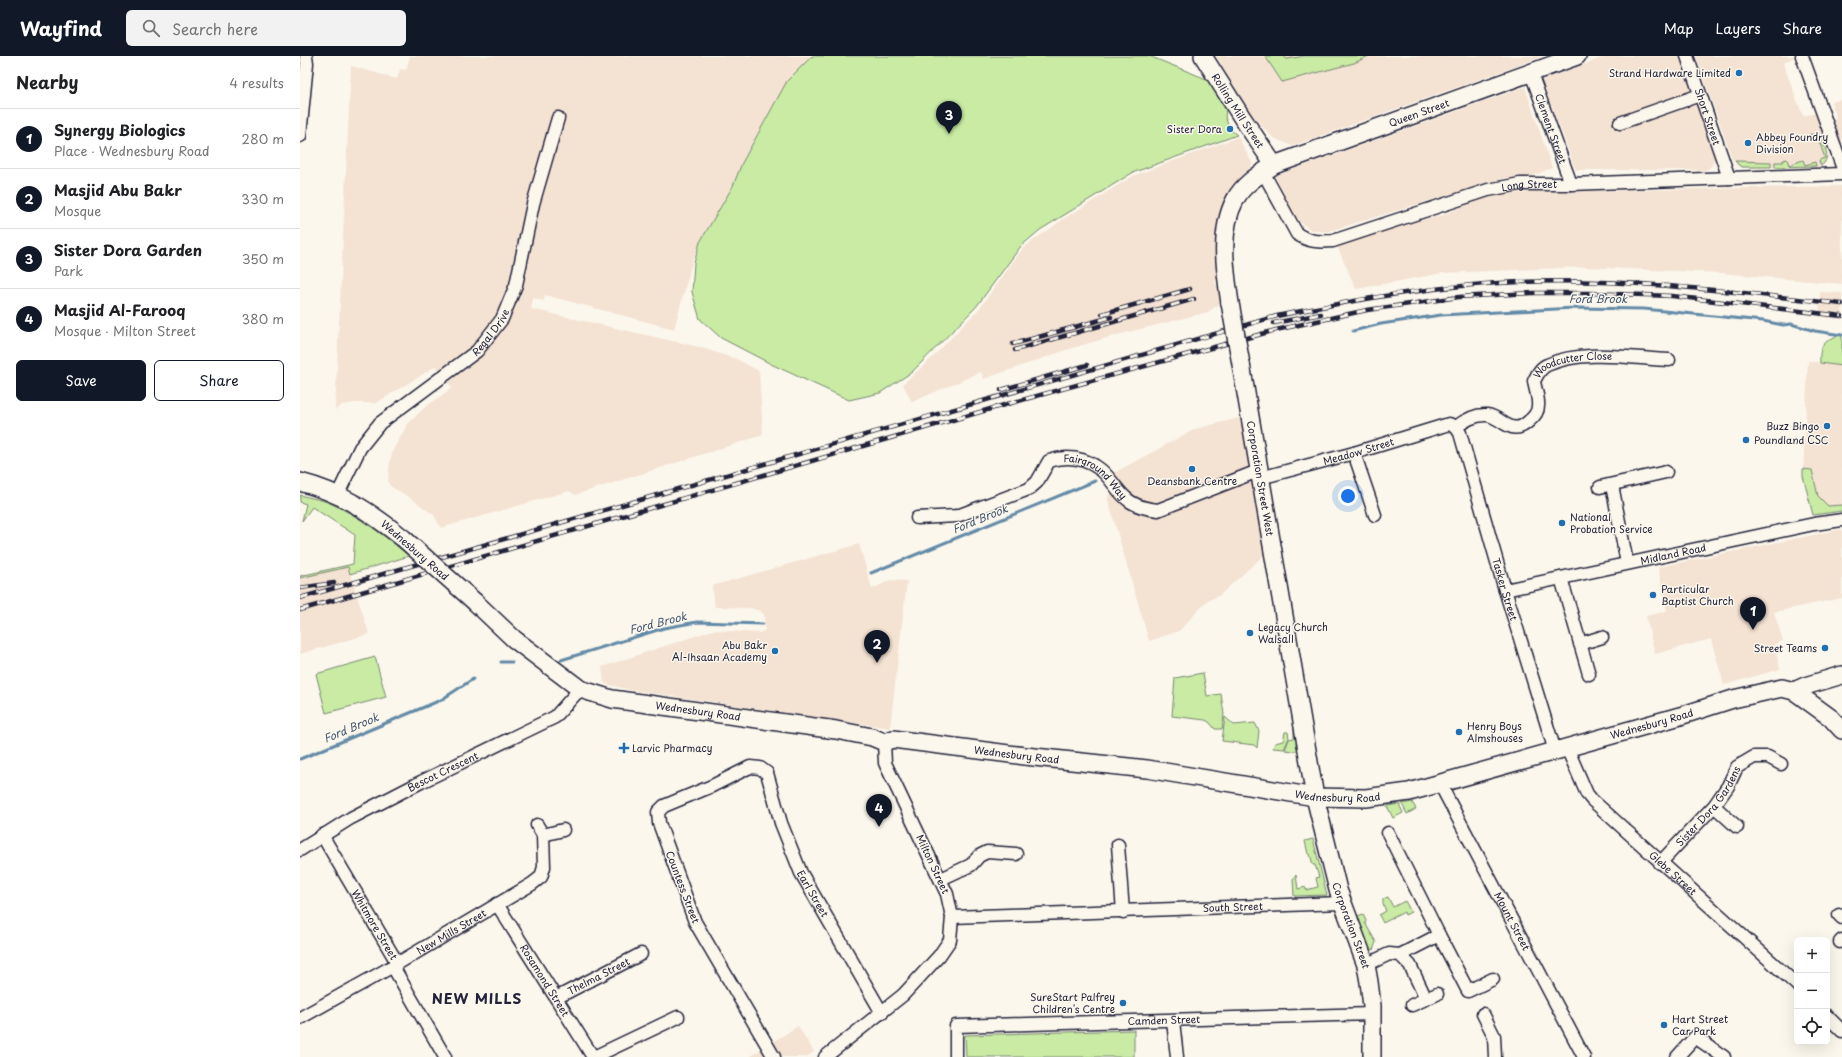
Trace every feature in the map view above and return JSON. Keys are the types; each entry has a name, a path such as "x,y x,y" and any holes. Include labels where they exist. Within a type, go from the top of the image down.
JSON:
{"street":[{"path":"300,136 307,64 306,56"},
{"name":"Rolling Mill Street","path":"1203,56 1243,119 1269,169"},
{"name":"Queen Street","path":"1269,169 1577,56"},
{"name":"Short Street","path":"1687,56 1729,178"},
{"path":"1802,56 1842,166"},
{"name":"Clement Street","path":"1531,73 1571,184"},
{"path":"1620,123 1700,95"},
{"name":"Regal Drive","path":"338,494 358,452 380,423 477,351 502,319 516,286 533,204 558,118"},
{"name":"Long Street","path":"1269,169 1289,223 1297,234 1307,241 1316,242 1333,241 1488,190 1520,184 1571,184 1842,174"},
{"name":"Corporation Street West","path":"1269,169 1240,193 1229,216 1225,240 1226,277 1315,797"},
{"name":"Woodcutter Close","path":"1456,427 1473,417 1486,415 1493,417 1510,427 1526,424 1535,414 1538,404 1534,381 1541,369 1547,365 1581,355 1668,360"},
{"name":"Meadow Street","path":"1259,475 1354,453 1449,424 1456,427"},
{"name":"Tasker Street","path":"1456,427 1460,433 1505,590 1561,749"},
{"path":"1354,453 1375,515"},
{"name":"Fairground Way","path":"917,518 957,516 1030,489 1037,482 1049,461 1061,457 1081,459 1102,470 1118,492 1131,503 1144,508 1158,510 1259,475"},
{"path":"1627,563 1606,486 1666,472"},
{"name":"Wednesbury Road","path":"300,482 338,494 378,518 403,538 514,639 580,688 612,699 836,730 872,737 884,742 892,739 1025,756 1147,769 1315,797 1344,799 1370,798 1406,793 1440,784 1733,699 1782,688 1794,691"},
{"name":"Midland Road","path":"1505,590 1814,524 1842,520"},
{"path":"1561,578 1589,674"},
{"path":"1580,644 1602,637"},
{"path":"1842,675 1805,686 1794,691 1831,718 1842,730"},
{"name":"Bescot Crescent","path":"300,850 351,818 421,782 555,717 580,688"},
{"name":"Milton Street","path":"825,1057 903,995 939,956 950,940 952,917 947,894 941,878 885,763 884,742"},
{"name":"Glebe Street","path":"1561,749 1587,794 1660,863 1794,982"},
{"name":"Sister Dora Gardens","path":"1660,863 1714,806 1728,786 1737,767 1754,757 1768,757 1781,764"},
{"name":"Countess Street","path":"760,768 750,766 712,786 664,806 658,812 659,823 695,922 774,1057"},
{"name":"Earl Street","path":"760,768 767,773 781,824 801,873 882,1013"},
{"name":"Mount Street","path":"1440,784 1584,1057"},
{"name":"Corporation Street","path":"1315,797 1342,902 1366,965 1371,993 1372,1057"},
{"path":"1714,806 1737,827"},
{"name":"New Mills Street","path":"300,1018 395,965 541,877 544,867 540,830 563,830"},
{"path":"1388,833 1391,851 1416,890 1468,992 1493,979"},
{"name":"Whitmore Street","path":"322,836 395,959 396,972 445,1057"},
{"path":"1118,845 1123,912"},
{"path":"941,878 971,864 979,856 987,852 1016,854"},
{"name":"South Street","path":"952,917 1123,912 1342,902"},
{"name":"Rosamond Street","path":"496,904 594,1057"},
{"path":"1366,965 1389,954 1400,955 1439,935"},
{"name":"Thelma Street","path":"556,998 641,954"},
{"path":"1400,955 1410,965 1426,999"},
{"path":"1412,1005 1437,994"},
{"name":"Camden Street","path":"956,1057 956,1026 1173,1021 1372,1014"},
{"path":"1483,1014 1494,1036 1495,1057"},
{"path":"594,1057 678,1017"},
{"path":"1830,1019 1842,1031"},
{"path":"1173,1021 1176,1057"},
{"path":"1677,1057 1695,1037 1724,1057"}],"shaded area":[{"path":"410,56 812,56 787,81 742,163 733,186 700,242 693,259 674,329 545,295 544,301 533,298 531,309 699,347 736,359 759,371 763,435 575,495 569,491 441,528 434,515 412,499 390,486 388,481 390,461 393,450 408,424 424,408 452,388 436,366 376,403 354,403 342,405 335,410 351,66 397,79 400,69 406,70"},
{"path":"1216,56 1544,56 1292,146 1272,137 1250,113"},
{"path":"1607,56 1679,56 1714,157 1712,165 1707,170 1576,170 1542,80"},
{"path":"1696,56 1796,56 1783,63 1803,116 1816,113 1826,139 1822,136 1828,156 1825,164 1818,167 1742,168 1737,166 1732,158"},
{"path":"1525,87 1552,168 1529,177 1506,178 1326,232 1311,230 1300,222 1290,209 1275,176"},
{"path":"1842,99 1842,144 1834,122 1836,116 1831,102"},
{"path":"1238,137 1252,163 1250,168 1229,193 1220,217 1218,243 1222,279 1215,280 1216,286 1223,284 1224,301 1208,312 1069,349 984,379 981,372 912,402 903,384 930,360 979,309 1023,248 1062,220 1133,176"},
{"path":"1842,186 1842,284 1721,273 1584,267 1443,273 1356,289 1337,246 1401,224 1441,216 1493,193"},
{"path":"1820,292 1842,293 1842,319 1819,317"},
{"path":"1808,361 1842,366 1842,505 1828,506 1815,494 1803,476"},
{"path":"1243,417 1265,554 1220,595 1207,601 1179,631 1149,641 1108,500 1114,473 1195,429"},
{"path":"1842,529 1842,598 1774,612 1783,641 1774,644 1780,669 1724,685 1711,639 1655,654 1646,616 1667,611 1658,567"},
{"name":"Abu Bakr Al-Ihsaan Academy","path":"859,544 872,589 891,580 907,581 890,728 631,690 606,684 604,682 602,667 713,630 760,633 765,630 764,614 760,611 750,608 715,607 712,586"},
{"path":"348,567 369,634 300,654 300,578"},
{"path":"798,1026 814,1052 806,1057 749,1057"}],"green space":[{"path":"812,56 1149,56 1209,80 1226,109 1225,117 1230,129 1237,135 1132,173 1040,230 1021,246 976,307 912,372 880,393 849,400 773,365 721,338 700,319 692,292 694,263 700,242 733,186 742,163 787,81"},
{"path":"1265,56 1283,56 1287,59 1304,56 1369,56 1354,63 1282,82"},
{"path":"1810,134 1820,136 1825,148 1827,155 1821,166 1819,160 1825,158 1818,138 1812,140"},
{"path":"1787,159 1789,165 1803,160 1805,165 1815,162 1816,166 1775,167 1775,162 1783,162 1783,160"},
{"path":"1735,161 1771,162 1771,167 1741,167"},
{"path":"1838,335 1842,335 1842,366 1820,363 1821,348 1825,343"},
{"path":"1803,469 1812,470 1818,496 1828,506 1842,505 1842,511 1813,515 1803,476"},
{"path":"300,495 322,500 341,508 381,534 409,556 350,574 348,567 300,578 300,576 353,564 355,535 312,507 302,521 306,504 300,502"},
{"path":"375,657 386,697 326,713 316,674"},
{"path":"1203,673 1207,696 1221,694 1224,714 1222,729 1215,729 1205,720 1172,716 1175,678"},
{"path":"1225,717 1234,725 1255,723 1259,731 1257,748 1254,745 1222,741"},
{"path":"1297,730 1301,752 1285,750 1289,739 1294,738 1294,731"},
{"path":"1285,732 1288,732 1289,738 1284,749 1273,748 1275,743 1283,741"},
{"path":"1412,802 1416,809 1407,814 1402,804"},
{"path":"1399,804 1403,813 1393,818 1387,806"},
{"path":"1313,839 1327,895 1294,896 1293,879 1296,875 1298,889 1305,887 1306,890 1318,887 1316,878 1319,877 1315,865 1313,865 1310,854 1308,854 1305,841"},
{"path":"1388,897 1393,907 1405,901 1411,912 1405,915 1404,912 1383,923 1379,915 1386,911 1383,904 1383,899"},
{"path":"1363,914 1366,921 1365,923 1376,942 1373,950 1369,952 1355,917"},
{"path":"1134,1030 1134,1057 966,1057 965,1035"}],"waterway":[{"name":"Ford Brook","path":"1353,331 1381,324 1441,315 1575,308 1644,309 1763,321 1783,325 1791,324 1815,331 1842,335"},
{"name":"Ford Brook","path":"871,573 1095,481"},
{"name":"Ford Brook","path":"561,660 664,628 697,622 763,624"},
{"name":"Ford Brook","path":"501,662 512,662"},
{"name":"Ford Brook","path":"300,759 441,700 473,679"}],"railway":[{"path":"300,598 1277,316 1337,304 1459,286 1560,281 1681,287 1842,304"},
{"path":"1102,314 1190,289"},
{"path":"300,610 1011,403 1276,330 1367,310 1459,297 1533,293 1590,293 1672,296 1842,316"},
{"path":"1015,350 1194,299"},
{"path":"1274,323 1321,314"},
{"path":"1013,344 1111,317"},
{"path":"1001,390 1087,365"},
{"path":"300,588 334,583"}],"place":[{"name":"Strand Hardware Limited","path":"1739,73"},
{"name":"Sister Dora","path":"1230,129"},
{"name":"Sister Dora Garden","path":"949,134"},
{"name":"Abbey Foundry Division","path":"1748,143"},
{"name":"Buzz Bingo","path":"1827,426"},
{"name":"Poundland CSC","path":"1746,440"},
{"name":"Deansbank Centre","path":"1192,469"},
{"name":"National Probation Service","path":"1562,523"},
{"name":"Particular Baptist Church","path":"1653,595"},
{"name":"Synergy Biologics","path":"1753,630"},
{"name":"Legacy Church Walsall","path":"1250,633"},
{"name":"Street Teams","path":"1825,648"},
{"name":"Abu Bakr Al-Ihsaan Academy","path":"775,651"},
{"name":"Masjid Abu Bakr","path":"877,663"},
{"name":"Henry Boys Almshouses","path":"1459,732"},
{"name":"Larvic Pharmacy","path":"624,748"},
{"name":"Masjid Al-Farooq","path":"879,827"},
{"name":"SureStart Palfrey Children's Centre","path":"1123,1003"},
{"name":"Hart Street Car Park","path":"1664,1025"}],"district":[{"name":"NEW MILLS","path":"477,999"}]}
